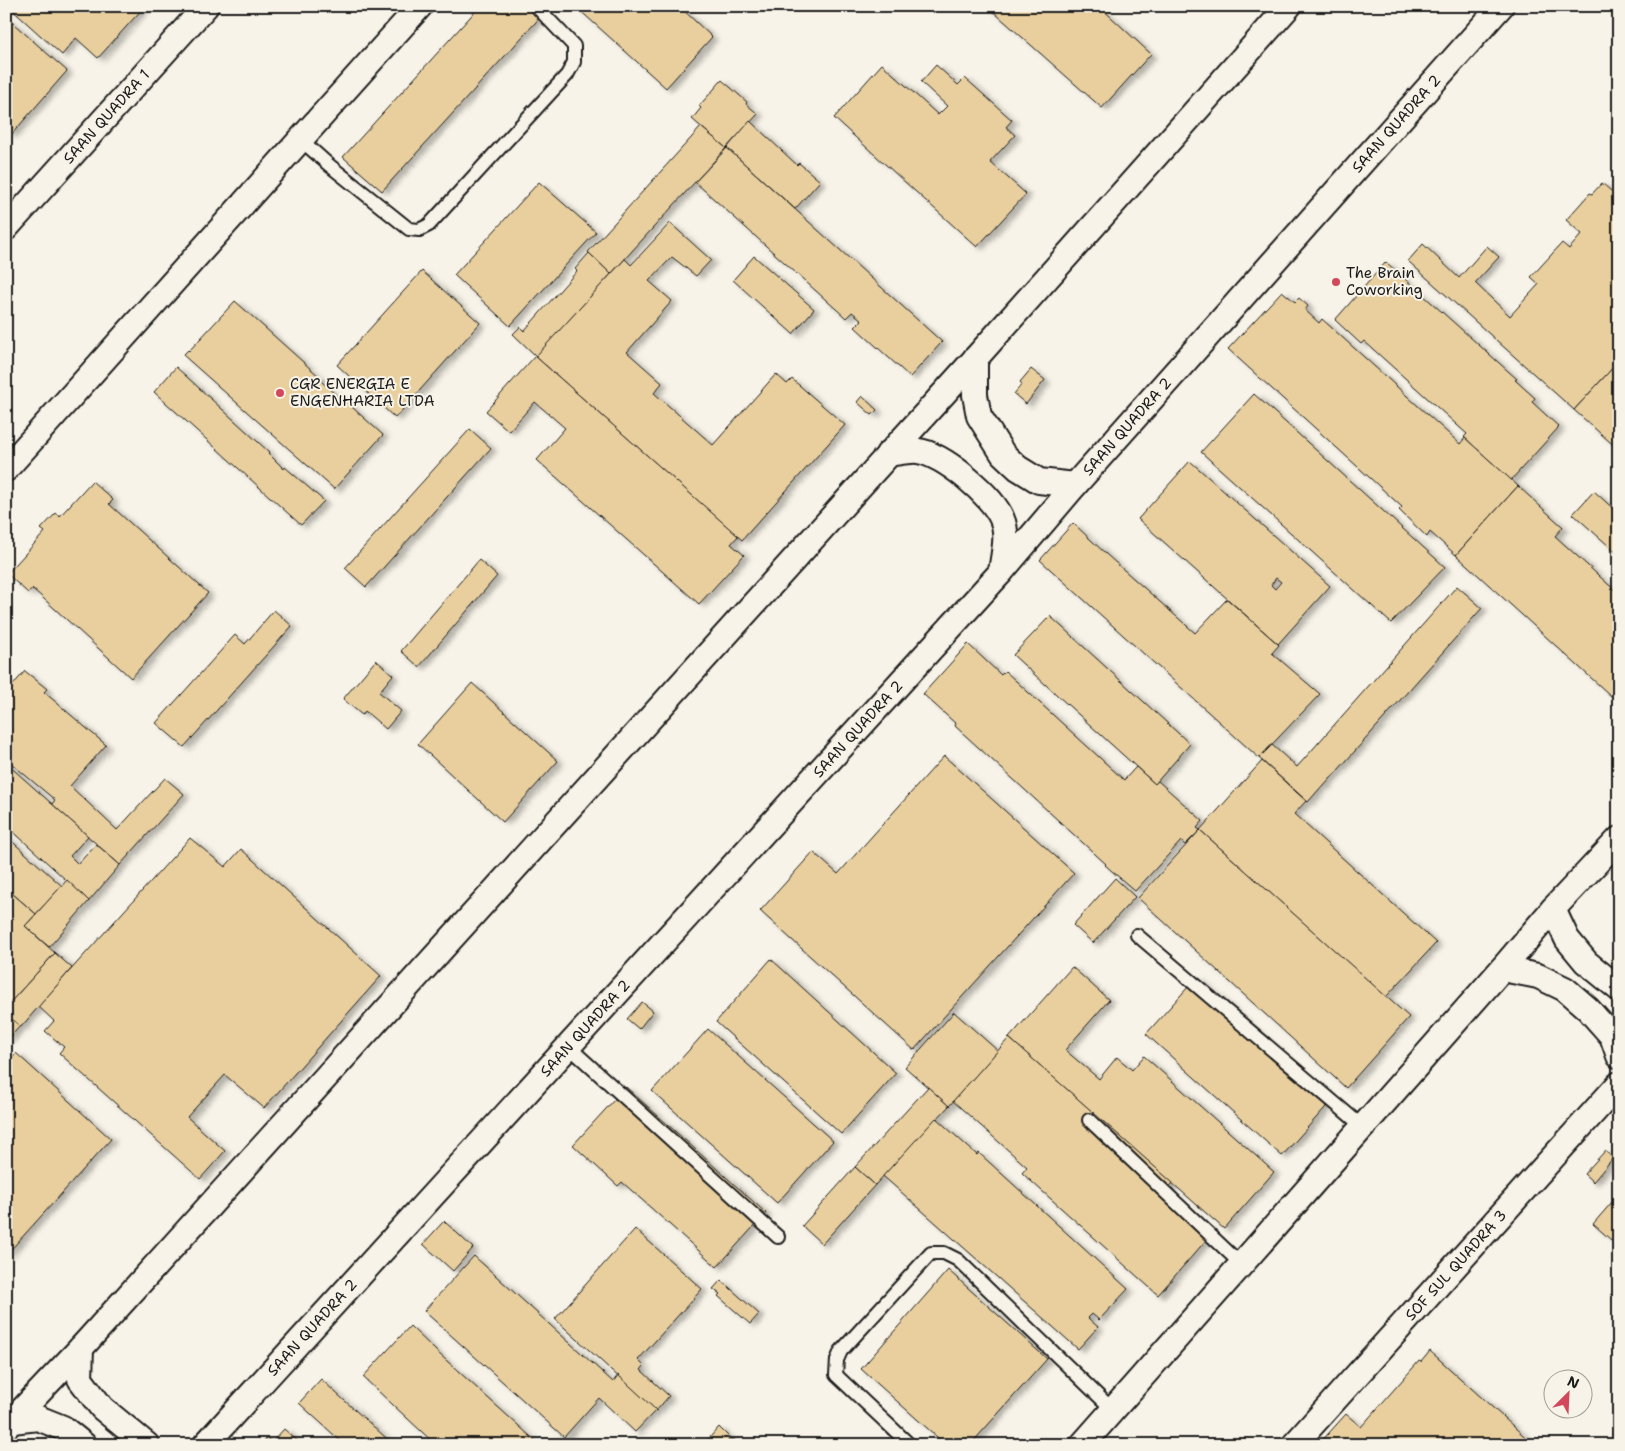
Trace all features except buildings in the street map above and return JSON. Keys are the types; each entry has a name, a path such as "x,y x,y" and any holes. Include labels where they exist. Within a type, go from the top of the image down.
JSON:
{"street":[{"name":"SAAN QUADRA 1","path":"6,228 206,6"},
{"path":"6,469 420,6"},
{"path":"9,1424 80,1348 975,359 1289,6"},
{"name":"SAAN QUADRA 2","path":"204,1444 1001,572 1075,485 1501,6"},
{"path":"975,359 975,394 979,416 1003,454 1018,468 1039,481 1075,485"},
{"path":"888,454 918,451 941,460 967,478 989,498 1002,520 1005,541 1001,572"},
{"path":"1082,1445 1553,909 1619,839"},
{"path":"1553,909 1567,939 1586,962 1619,989"},
{"path":"1502,969 1538,976 1565,989 1588,1009 1612,1036 1619,1056"},
{"name":"SOF SUL QUADRA 3","path":"1294,1445 1618,1079"},
{"path":"80,1348 80,1379 102,1408 147,1445"},
{"path":"9,1424 38,1418 64,1428 84,1445"}],"lane":[{"path":"301,140 409,229 419,230 430,225 566,75 574,62 574,46 536,6"},
{"path":"1137,935 1363,1127"},
{"path":"568,1046 778,1237"},
{"path":"1089,1120 1242,1265"},
{"path":"910,1445 836,1375 841,1351 931,1253 944,1253 958,1260 1113,1410"}],"place":[{"name":"The Brain Coworking","path":"1336,282"},
{"name":"CGR ENERGIA E ENGENHARIA LTDA","path":"280,393"}]}
